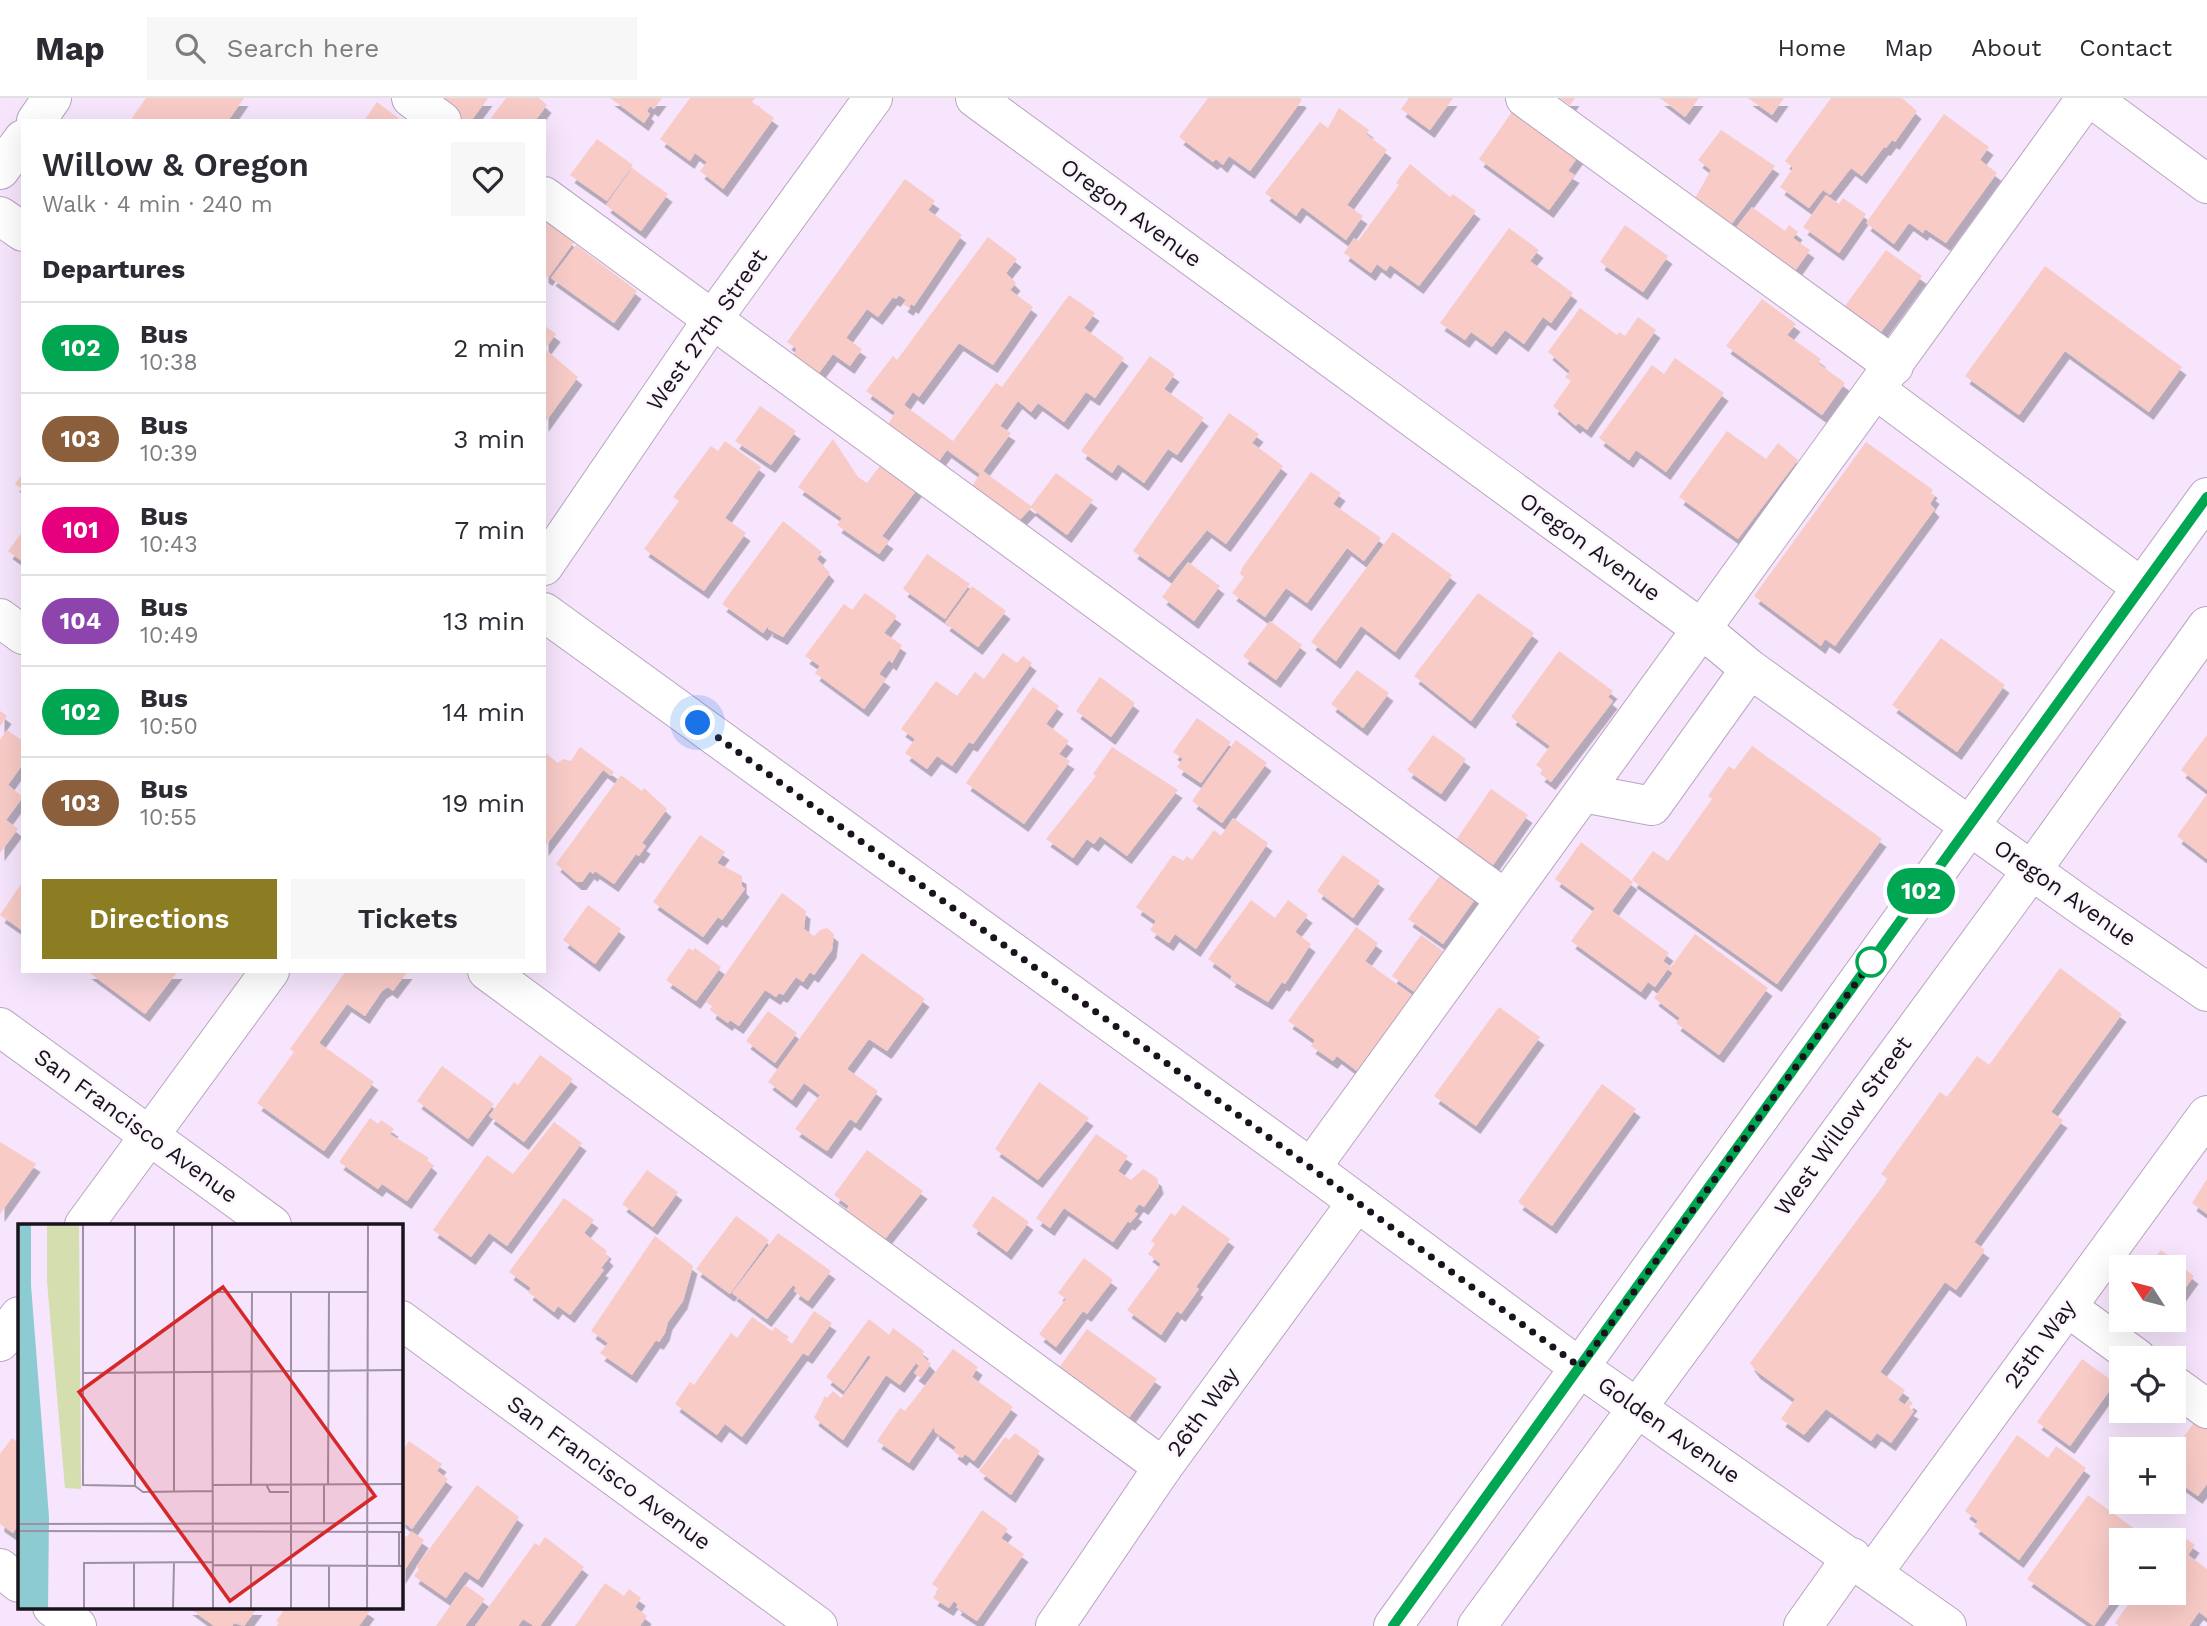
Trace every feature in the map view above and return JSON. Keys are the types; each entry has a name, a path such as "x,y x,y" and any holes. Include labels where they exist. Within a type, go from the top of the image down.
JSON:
{"street":[{"path":"37,119 52,98"},
{"path":"411,98 439,119"},
{"name":"West 27th Street","path":"546,563 712,320 873,98"},
{"name":"Oregon Avenue","path":"975,98 1703,629 1750,669 1967,825 2207,992"},
{"path":"1525,98 1885,378 2141,587"},
{"path":"1311,1168 2086,98"},
{"path":"2091,98 2207,184"},
{"path":"0,170 21,142"},
{"path":"546,197 1506,899"},
{"path":"0,216 21,231"},
{"path":"1393,1626 1768,1109 1967,825 2207,497"},
{"name":"Golden Avenue","path":"546,613 1311,1168 1580,1367 1947,1626"},
{"path":"0,618 21,634"},
{"name":"West Willow Street","path":"1477,1626 2032,870 2207,625"},
{"path":"1583,793 1652,806 1750,669"},
{"path":"86,1224 269,973"},
{"path":"490,973 1163,1467"},
{"name":"San Francisco Avenue","path":"0,1027 271,1224"},
{"name":"25th Way","path":"1803,1626 1863,1565 2067,1307 2207,1115"},
{"name":"26th Way","path":"1055,1626 1163,1467 1357,1202"},
{"path":"2067,1307 2121,1346"},
{"path":"0,1342 18,1317"},
{"name":"San Francisco Avenue","path":"402,1321 818,1626"},
{"path":"2186,1394 2207,1409"},
{"path":"0,1569 18,1582"},
{"path":"52,1608 77,1626"}],"building":[{"path":"146,98 244,98 229,119 131,119"},
{"path":"444,98 488,98 472,119 457,119 439,106"},
{"path":"506,98 539,98 547,105 536,119 491,118"},
{"path":"610,98 662,98 654,109 650,106 647,111 650,114 644,123"},
{"path":"690,98 755,98 752,102 774,118 723,189 700,171 707,162 695,153 690,161 660,139"},
{"path":"1208,98 1302,100 1250,171 1229,156 1223,165 1216,159 1213,162 1179,137"},
{"path":"1409,98 1453,98 1430,130 1401,109"},
{"path":"1560,98 1575,98 1570,105"},
{"path":"1660,98 1699,98 1685,117"},
{"path":"1748,98 1784,98 1772,115"},
{"path":"1831,98 1902,98 1917,111 1895,142 1892,140 1884,147 1862,176 1851,168 1830,195 1823,190 1809,208 1780,187 1793,168 1785,161"},
{"path":"377,102 399,119 365,119"},
{"path":"1339,108 1369,130 1366,134 1387,150 1347,205 1363,216 1346,240 1302,207 1296,216 1265,193 1320,122 1328,128"},
{"path":"1514,109 1580,154 1568,171 1575,175 1549,210 1479,159"},
{"path":"1944,114 1989,147 1980,160 1997,173 1946,243 1925,229 1923,233 1909,223 1894,244 1866,223"},
{"path":"1721,130 1775,166 1730,226 1694,200 1711,170 1698,160"},
{"path":"597,139 633,165 607,201 570,175"},
{"path":"1410,164 1450,197 1453,194 1476,211 1419,286 1390,265 1386,271 1377,264 1371,273 1344,253 1354,238 1358,241 1399,185 1396,183"},
{"path":"632,168 668,194 641,231 606,205"},
{"path":"905,179 935,201 928,210 962,235 914,306 911,304 909,308 903,304 906,300 899,295 896,299 893,297 878,317 867,309 846,338 862,349 850,366 833,354 816,377 790,359 797,349 787,342"},
{"path":"1826,195 1839,204 1843,198 1866,214 1839,253 1803,227"},
{"path":"1752,207 1785,231 1789,225 1798,232 1793,238 1810,250 1790,278 1731,234"},
{"path":"546,222 574,242 548,278 546,276"},
{"path":"1625,225 1668,256 1643,292 1600,262"},
{"path":"1509,228 1539,250 1530,261 1573,293 1551,323 1543,317 1524,344 1505,330 1492,347 1471,332 1465,340 1440,323"},
{"path":"988,237 1017,259 1006,273 1016,283 1010,290 1033,307 993,365 959,343 919,397 913,392 904,405 953,441 996,383 1002,387 1069,295 1095,313 1084,328 1124,358 1095,398 1086,392 1064,422 1038,403 1031,412 1018,401 1000,426 1011,433 983,471 1031,506 1056,473 1093,500 1067,535 1031,508 1012,528 972,486 980,474 947,450 939,461 929,463 885,431 895,412 866,391 893,356 897,360"},
{"path":"576,245 637,291 614,323 551,278"},
{"path":"1886,250 1922,276 1881,332 1845,306"},
{"path":"2045,266 2182,367 2149,412 2065,351 2019,415 1965,376"},
{"path":"1762,299 1796,324 1787,335 1821,359 1818,363 1845,383 1822,415 1726,346"},
{"path":"1580,308 1617,335 1619,332 1625,336 1638,317 1656,330 1587,430 1578,423 1576,426 1553,406 1571,381 1565,377 1570,371 1548,352"},
{"path":"546,326 556,334 546,348"},
{"path":"546,350 578,377 546,421"},
{"path":"1150,356 1175,374 1164,389 1204,418 1177,455 1168,449 1144,483 1118,464 1112,473 1081,451"},
{"path":"1675,358 1724,393 1666,472 1636,450 1629,460 1599,438 1652,365 1664,374"},
{"path":"760,406 796,431 771,465 735,441"},
{"path":"1229,413 1259,434 1252,443 1283,466 1226,544 1207,530 1169,577 1133,551"},
{"path":"1727,431 1766,459 1778,443 1798,460 1738,539 1679,497"},
{"path":"833,439 858,477 867,483 882,463 918,488 882,536 889,541 879,554 837,525 842,518 798,487"},
{"path":"725,441 761,467 725,518 746,533 704,591 644,549 679,501 673,497 711,446 718,451"},
{"path":"1866,442 1933,490 1931,493 1935,496 1930,504 1935,509 1835,646 1825,639 1821,646 1754,596"},
{"path":"1311,472 1341,493 1333,504 1381,538 1364,561 1347,548 1307,603 1286,588 1265,617 1232,593 1244,577 1240,574 1242,568"},
{"path":"21,476 21,488 15,484"},
{"path":"783,521 822,552 817,559 830,573 783,637 768,629 769,625 763,633 722,604"},
{"path":"1393,532 1452,575 1395,652 1361,626 1336,661 1311,642"},
{"path":"21,534 21,561 8,551"},
{"path":"927,554 970,584 945,619 903,589"},
{"path":"1188,562 1220,586 1194,621 1162,597"},
{"path":"972,586 1006,611 978,647 945,623"},
{"path":"865,593 897,616 884,633 902,645 892,663 889,660 879,674 886,679 864,709 815,673 820,666 805,656 844,604 852,610"},
{"path":"1478,593 1534,633 1471,721 1414,676"},
{"path":"1270,621 1302,645 1276,680 1243,656"},
{"path":"1941,638 2005,685 1957,752 1892,705"},
{"path":"1559,651 1613,691 1608,697 1613,701 1551,782 1540,774 1543,770 1536,765 1550,746 1511,717"},
{"path":"1003,653 1017,663 1023,656 1032,663 973,744 969,742 952,766 937,756 927,769 905,753 915,739 901,729 936,681 957,696 975,672 984,679"},
{"path":"1357,670 1389,693 1363,728 1331,704"},
{"path":"1100,677 1135,703 1111,737 1076,711"},
{"path":"1033,687 1059,706 1046,724 1069,741 1059,754 1070,761 1024,824 966,783"},
{"path":"0,711 7,716 0,726"},
{"path":"1197,718 1231,742 1201,783 1177,767 1183,759 1173,752"},
{"path":"7,730 21,740 21,767 8,785 21,795 21,800 6,820 18,829 0,853 0,740"},
{"path":"1433,735 1466,759 1441,794 1407,770"},
{"path":"2207,735 2207,790 2181,770"},
{"path":"1236,740 1267,763 1222,823 1192,801"},
{"path":"1752,746 1882,839 1777,984 1632,880 1653,851 1668,861 1712,799 1708,796 1729,766 1734,770"},
{"path":"580,747 614,772 611,776 603,770 546,845 546,754 558,763 563,759 571,761"},
{"path":"1112,747 1178,790 1127,856 1100,836 1094,844 1087,839 1073,858 1046,839 1096,776 1093,774"},
{"path":"621,775 642,791 644,788 667,809 642,843 646,846 639,856 636,854 614,884 595,871 593,874 590,871 582,882 577,882 556,864"},
{"path":"1491,789 1528,815 1491,868 1454,843"},
{"path":"2207,794 2207,859 2177,836"},
{"path":"1233,818 1268,843 1196,949 1175,934 1169,943 1150,930 1156,921 1136,907 1173,855 1183,861 1187,856 1192,860 1214,830 1221,836"},
{"path":"700,835 725,852 717,863 742,876 742,886 745,889 722,920 718,917 703,937 653,902"},
{"path":"1581,842 1633,882 1612,911 1669,953 1663,961 1671,967 1695,934 1768,988 1719,1055 1676,1023 1680,1018 1654,998 1673,973 1668,969 1655,987 1648,982 1641,992 1571,941 1595,908 1555,879"},
{"path":"1343,855 1380,881 1353,918 1317,891"},
{"path":"1444,870 1478,895 1443,944 1408,919"},
{"path":"21,884 21,930 0,915"},
{"path":"782,893 806,911 804,929 814,936 827,928 834,934 832,950 814,975 810,972 803,982 796,977 783,995 779,993 776,997 765,990 739,1026 730,1020 728,1023 711,1011 713,1007 706,1002"},
{"path":"1251,900 1275,918 1288,900 1308,915 1295,932 1311,944 1285,984 1282,982 1268,1002 1230,979 1232,976 1208,959"},
{"path":"588,905 621,929 595,964 563,940"},
{"path":"1356,927 1378,943 1365,961 1412,995 1357,1071 1337,1056 1333,1061 1311,1046 1315,1040 1288,1021"},
{"path":"1421,935 1450,956 1420,996 1392,976"},
{"path":"689,948 693,951 695,948 721,967 696,1001 666,980"},
{"path":"862,953 925,999 887,1051 869,1039 847,1069 878,1091 856,1123 850,1119 827,1151 795,1129 820,1095 804,1083 792,1100 768,1082"},
{"path":"2060,968 2122,1014 2051,1112 2063,1120 1974,1242 1985,1250 1956,1290 1945,1282 1880,1372 1905,1390 1898,1400 1905,1405 1909,1400 1913,1403 1909,1408 1914,1411 1891,1443 1877,1433 1871,1441 1826,1409 1804,1435 1781,1419 1795,1399 1756,1371 1750,1363 1888,1179 1881,1174 1940,1092 1947,1097 1977,1056 1989,1065"},
{"path":"90,973 176,973 145,1014"},
{"path":"345,973 406,973 393,991 388,987 382,991 365,1016 347,1004 319,1043 374,1082 324,1151 257,1103 294,1052 290,1049"},
{"path":"1499,1007 1540,1037 1476,1126 1434,1096"},
{"path":"768,1011 797,1033 775,1063 746,1041"},
{"path":"540,1055 573,1079 524,1142 489,1116 514,1082 518,1085"},
{"path":"442,1066 494,1104 468,1139 417,1101"},
{"path":"1039,1082 1089,1118 1038,1180 995,1149"},
{"path":"1602,1084 1636,1109 1552,1226 1518,1202"},
{"path":"370,1118 378,1124 381,1120 394,1129 390,1134 429,1158 427,1160 433,1165 407,1201 382,1184 378,1189 339,1162"},
{"path":"554,1122 582,1143 507,1246 489,1233 471,1257 433,1230 487,1155 513,1174"},
{"path":"1096,1134 1128,1156 1118,1171 1131,1180 1143,1169 1157,1178 1159,1186 1144,1207 1139,1204 1134,1211 1138,1214 1130,1223 1128,1221 1113,1242 1064,1208 1050,1228 1036,1218"},
{"path":"0,1142 36,1164 0,1214"},
{"path":"867,1150 923,1191 878,1248 842,1216 849,1206 834,1195"},
{"path":"647,1170 678,1192 653,1227 622,1204"},
{"path":"2207,1179 2207,1214 2192,1203"},
{"path":"993,1196 1029,1222 1007,1252 972,1226"},
{"path":"564,1198 594,1220 584,1233 607,1251 605,1254 609,1258 601,1268 604,1270 570,1315 558,1306 554,1312 528,1292 531,1288 509,1272"},
{"path":"1183,1205 1230,1239 1196,1287 1199,1289 1181,1314 1177,1311 1161,1335 1127,1310 1161,1264 1148,1254 1155,1244 1151,1241 1171,1213 1175,1216"},
{"path":"736,1216 769,1240 730,1294 696,1269"},
{"path":"778,1233 831,1271 808,1301 794,1291 796,1288 793,1285 767,1319 732,1293"},
{"path":"655,1236 693,1266 683,1301 668,1322 659,1342 656,1340 632,1375 600,1353 608,1343 591,1331"},
{"path":"1084,1258 1113,1280 1087,1314 1083,1311 1056,1347 1039,1334 1066,1299 1058,1293"},
{"path":"2186,1270 2194,1276 2186,1287"},
{"path":"814,1311 832,1323 808,1356 803,1353 742,1437 725,1424 717,1435 675,1404 690,1382 694,1385 731,1333 737,1338 752,1317 772,1331 775,1327 789,1337 786,1340 792,1344"},
{"path":"869,1319 889,1335 893,1328 924,1351 922,1355 931,1364 921,1378 914,1373 919,1366 916,1363 900,1385 886,1375 843,1440 814,1418 825,1396 827,1398 833,1391 841,1398 871,1357 868,1355 844,1391 826,1377"},
{"path":"1087,1329 1157,1379 1123,1426 1053,1376"},
{"path":"953,1349 978,1367 972,1377 1013,1407 974,1461 965,1454 962,1458 953,1451 956,1447 935,1432 934,1427 909,1463 877,1441 900,1408 905,1411"},
{"path":"2082,1359 2109,1379 2109,1391 2070,1446 2037,1422"},
{"path":"2195,1421 2207,1429 2207,1484 2198,1496 2186,1488 2186,1437 2184,1437"},
{"path":"1015,1433 1040,1451 1011,1495 979,1471 1005,1437 1009,1440"},
{"path":"2017,1435 2048,1458 2056,1446 2086,1468 2019,1560 1974,1526 1978,1521 1965,1511"},
{"path":"12,1438 18,1442 18,1526 13,1533 0,1524 0,1454"},
{"path":"409,1441 442,1464 437,1471 448,1479 412,1529 402,1521 402,1452"},
{"path":"477,1485 519,1517 478,1580 465,1571 446,1598 414,1576 419,1569 416,1567"},
{"path":"2088,1495 2109,1510 2109,1514 2114,1514 2133,1528 2109,1528 2109,1605 2094,1626 2027,1579"},
{"path":"982,1510 1008,1529 1001,1538 1024,1554 977,1621 956,1607 958,1605 954,1601 949,1608 933,1598 939,1589 932,1584"},
{"path":"411,1531 424,1540 402,1574 402,1534 407,1537"},
{"path":"545,1537 584,1567 540,1626 534,1626 523,1619 518,1626 475,1626 535,1543 539,1546"},
{"path":"2186,1539 2195,1545 2188,1555 2207,1569 2207,1618 2199,1612 2189,1626 2119,1626 2115,1623 2128,1605 2186,1605"},
{"path":"605,1583 624,1596 629,1589 641,1598 635,1607 647,1616 640,1626 575,1626"},
{"path":"465,1585 485,1599 465,1626 436,1626"},
{"path":"189,1608 257,1608 244,1626 234,1623 232,1626 214,1626"},
{"path":"285,1608 366,1608 370,1611 359,1626 277,1626 279,1623 276,1621"}],"bus line":[{"name":"102","path":"1393,1626 1760,1120 1967,825 2207,497"}],"route":[{"path":"698,723 1580,1367 1871,962"}]}
